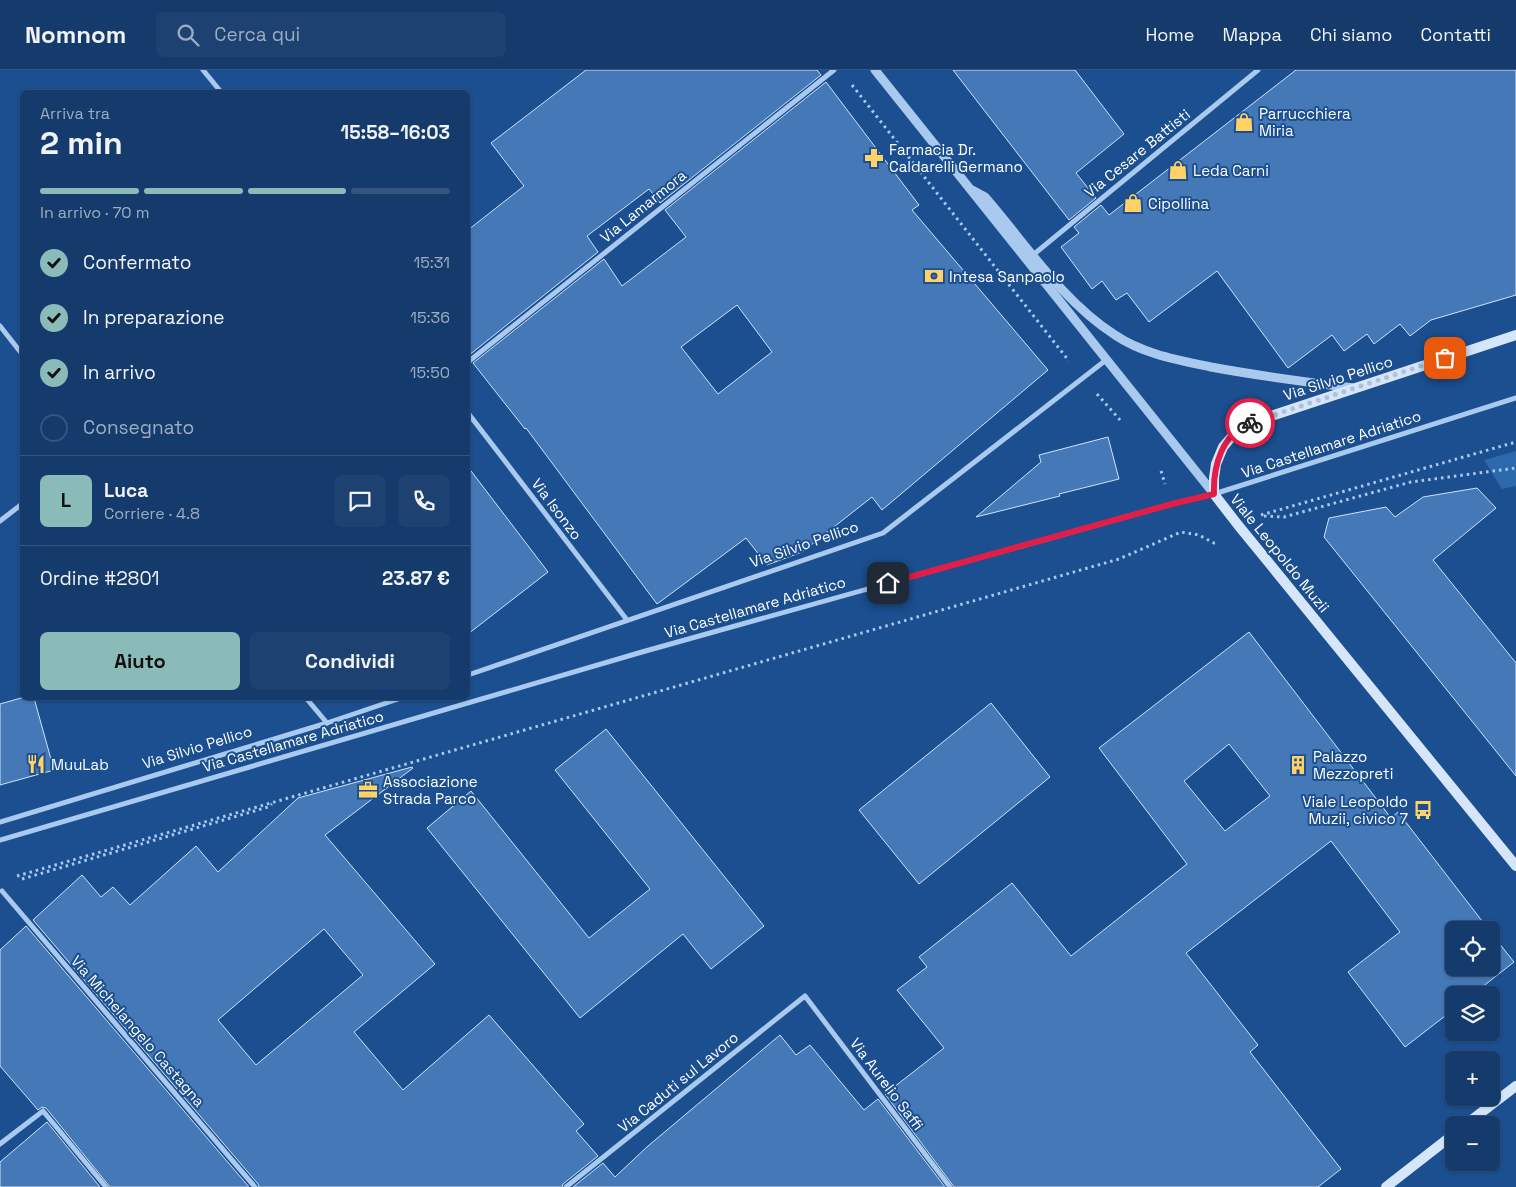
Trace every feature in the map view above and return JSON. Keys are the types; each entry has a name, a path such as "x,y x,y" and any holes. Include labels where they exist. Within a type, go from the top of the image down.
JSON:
{"main road":[{"name":"Via Silvio Pellico","path":"1214,494 1216,464 1223,447 1235,433 1247,424 1516,334"},
{"name":"Viale Leopoldo Muzii","path":"1214,494 1516,866"},
{"path":"1478,1116 1516,1086"},
{"path":"1386,1187 1445,1141"}],"street":[{"path":"203,70 219,90"},
{"name":"Via Lamarmora","path":"470,360 834,70"},
{"name":"Viale Leopoldo Muzii","path":"875,70 1214,494"},
{"name":"Via Cesare Battisti","path":"1033,255 1258,70"},
{"name":"Viale Leopoldo Muzii","path":"968,187 985,197 1056,283 1090,315 1114,335 1142,350 1258,376 1354,388"},
{"path":"0,326 20,351"},
{"name":"Via Silvio Pellico","path":"470,674 883,533 1106,360"},
{"name":"Via Castellamare Adriatico","path":"0,840 642,652 1172,504 1214,494 1516,398"},
{"name":"Via Isonzo","path":"470,416 626,620"},
{"path":"0,521 20,506"},
{"path":"308,700 327,723"},
{"name":"Via Silvio Pellico","path":"0,822 327,723 395,700"},
{"name":"Via Michelangelo Castagna","path":"2,891 255,1187"},
{"name":"Via Caduti sul Lavoro","path":"566,1187 805,996"},
{"name":"Via Aurelio Saffi","path":"805,996 950,1187"},
{"path":"0,1144 43,1111 106,1187"}],"path":[{"path":"851,85 1083,378 1121,421"},
{"path":"1516,442 1258,516 1284,517 1411,482 1516,468"},
{"path":"1159,464 1172,504"},
{"path":"10,878 1120,559 1181,532 1199,534 1217,543"},
{"path":"19,880 268,807 274,802"}],"shaded area":[{"path":"1516,451 1516,486 1502,489 1484,460"}],"building":[{"path":"586,70 817,70 821,75 660,203 649,189 587,236 598,252 470,354 470,228 524,186 491,143"},
{"path":"953,70 1075,70 1124,134 1076,173 1096,198 1069,220"},
{"path":"1296,70 1516,70 1516,295 1431,320 1410,336 1400,324 1374,344 1367,334 1344,351 1332,335 1288,368 1217,271 1149,322 1127,293 1116,300 1102,281 1092,289 1061,247 1079,233 1074,227 1101,205 1109,215"},
{"path":"826,82 919,205 912,210 1048,370 882,510 872,497 802,552 767,565 746,538 657,604 526,428 473,363 604,259 622,286 686,237 665,210","holes":["737,305 772,352 718,394 681,347"]},
{"path":"1108,437 1119,479 976,517 1041,462 1039,455"},
{"path":"470,470 548,572 470,632"},
{"path":"1477,488 1496,508 1433,560 1516,663 1516,776 1324,537 1329,518 1386,507 1395,517 1423,497"},
{"path":"1249,632 1391,818 1398,812 1482,921 1445,921 1445,976 1496,976 1483,986 1445,986 1445,1016 1405,1047 1348,972 1400,932 1331,841 1186,953 1258,1045 1250,1052 1341,1169 1318,1187 954,1187 885,1094 944,1048 897,990 927,967 919,957 1012,883 1071,956 1187,864 1099,748","holes":["1229,744 1270,796 1225,831 1184,781"]},
{"path":"20,698 20,700 35,700 54,770 0,785 0,704"},
{"path":"991,703 1050,777 919,884 859,810"},
{"path":"606,729 764,926 711,969 683,934 580,1018 427,828 471,791 589,938 650,889 555,770"},
{"path":"413,768 325,835 435,964 354,1032 403,1090 489,1015 584,1124 576,1131 598,1156 563,1184 562,1187 259,1187 33,920 82,875 101,897 113,887 130,905 196,846 218,872 298,798","holes":["324,929 363,975 256,1065 218,1020"]},
{"path":"26,926 249,1187 110,1187 46,1108 42,1107 38,1110 0,1066 0,950"},
{"path":"1500,944 1514,962 1500,973"},
{"path":"780,1035 796,1055 810,1045 864,1110 878,1099 945,1187 573,1187 603,1163 615,1177 648,1146"},
{"path":"47,1122 100,1187 0,1187 0,1162"}],"way so far":[{"path":"1250,423 1445,358"}],"place":[{"name":"Parrucchiera Miria","path":"1244,122"},
{"name":"Farmacia Dr. Caldarelli Germano","path":"874,158"},
{"name":"Leda Carni","path":"1178,170"},
{"name":"Cipollina","path":"1133,203"},
{"name":"Intesa Sanpaolo","path":"934,276"},
{"name":"MuuLab","path":"36,764"},
{"name":"Palazzo Mezzopreti","path":"1298,765"},
{"name":"Associazione Strada Parco","path":"368,790"},
{"name":"Viale Leopoldo Muzii, civico 7","path":"1423,810"}],"route":[{"path":"888,583 1214,494 1216,464 1223,447 1235,433 1250,423"}]}
